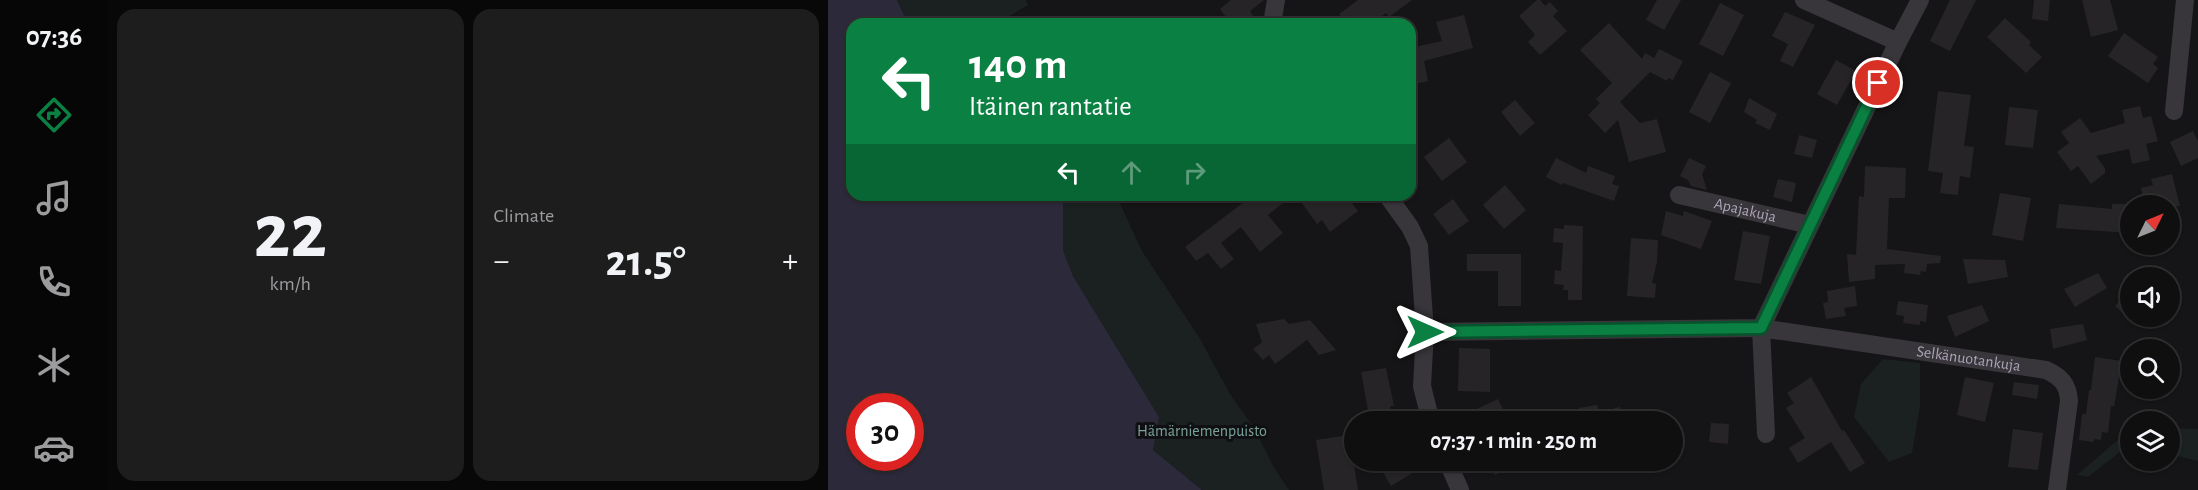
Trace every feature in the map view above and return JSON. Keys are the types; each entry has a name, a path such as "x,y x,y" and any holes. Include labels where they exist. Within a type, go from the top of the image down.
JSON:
{"street":[{"path":"1273,18 1276,0"},
{"path":"1804,0 1898,42"},
{"path":"1766,434 1761,328 1920,0"},
{"path":"2174,111 2185,0"},
{"name":"Apajakuja","path":"1679,195 1810,225"},
{"path":"1391,201 1416,235 1419,246 1425,332 1422,386 1428,411"},
{"path":"1425,332 1761,328"},
{"name":"Selkänuotankuja","path":"1761,328 2046,370 2057,375 2068,391 2069,401 2057,490"},
{"path":"1452,471 1460,490"}],"green space":[{"path":"897,0 1026,0 1028,5 1006,18 907,18"},
{"name":"Hämärniemenpuisto","path":"1063,201 1119,201 1142,251 1199,337 1230,394 1252,425 1289,490 1202,490 1153,450 1159,417 1073,276 1063,250"},
{"path":"1883,359 1920,363 1920,406 1912,453 1889,462 1854,417 1861,384"},
{"path":"2180,428 2198,429 2198,461 2180,457"},
{"path":"2120,438 2120,452 2088,477 2077,475"}],"shaded area":[{"path":"828,0 897,0 907,18 846,18 846,201 1063,201 1063,250 1073,276 1159,417 1153,450 1202,490 828,490"}],"building":[{"path":"1231,0 1264,0 1250,11 1253,16 1250,18 1227,18 1220,9"},
{"path":"1358,0 1412,0 1389,17 1386,13 1379,18 1342,18 1339,14"},
{"path":"1537,0 1545,6 1550,2 1558,11 1553,16 1567,31 1540,55 1528,42 1535,32 1519,16"},
{"path":"1657,0 1681,0 1664,30 1646,20"},
{"path":"1950,0 1976,0 1950,51 1930,41"},
{"path":"2034,0 2050,0 2048,21 2032,19"},
{"path":"2082,0 2110,0 2118,30 2091,37"},
{"path":"1720,3 1744,15 1723,56 1699,44"},
{"path":"1785,12 1815,25 1793,67 1780,61 1788,44 1772,36"},
{"path":"1464,15 1473,48 1424,61 1428,81 1416,84 1416,47 1442,41 1436,22"},
{"path":"2005,18 2031,42 2029,45 2042,57 2026,73 1987,37"},
{"path":"1609,23 1642,59 1645,53 1654,58 1659,49 1683,61 1673,80 1668,78 1667,81 1650,72 1620,102 1640,123 1657,119 1666,152 1629,162 1618,120 1605,133 1588,115 1600,103 1596,99 1612,83 1580,50"},
{"path":"2124,33 2158,57 2153,64 2158,68 2148,83 2108,56"},
{"path":"1836,60 1856,71 1837,105 1817,94"},
{"path":"1710,72 1731,83 1710,123 1689,112"},
{"path":"1938,91 1971,95 1964,146 1974,147 1970,178 1960,176 1958,195 1940,193 1943,173 1928,171"},
{"path":"1749,98 1777,114 1770,130 1755,123 1757,120 1744,112"},
{"path":"1515,100 1535,123 1520,136 1501,112"},
{"path":"2140,106 2143,118 2151,116 2158,141 2146,144 2150,160 2132,164 2129,149 2096,156 2105,168 2105,173 2091,184 2078,166 2071,171 2057,152 2069,143 2061,132 2080,118 2091,133 2125,123 2122,110"},
{"path":"2009,107 2038,110 2033,148 2005,145"},
{"path":"2193,131 2198,141 2198,158 2181,166 2170,142"},
{"path":"1799,135 1817,140 1812,158 1794,154"},
{"path":"1449,138 1467,162 1442,181 1424,157"},
{"path":"1556,158 1586,173 1588,166 1615,176 1612,184 1619,186 1614,201 1563,183 1562,185 1546,177"},
{"path":"1689,158 1706,166 1702,174 1707,190 1691,186 1688,180 1680,176"},
{"path":"1865,166 1906,168 1905,198 1889,198 1887,249 1941,256 1940,263 1927,264 1926,272 1921,271 1920,275 1904,273 1905,264 1875,265 1875,279 1849,282 1847,254 1856,255 1859,196 1864,197"},
{"path":"2172,174 2177,195 2143,195 2141,188 2153,185 2151,179"},
{"path":"1778,179 1796,183 1792,202 1773,197"},
{"path":"1505,185 1526,210 1504,229 1483,205"},
{"path":"2000,193 2031,198 2023,241 1992,235"},
{"path":"1453,199 1469,221 1449,235 1433,214"},
{"path":"1245,201 1286,201 1268,215 1283,233 1260,252 1241,227 1221,243 1234,259 1221,269 1208,253 1196,261 1185,247"},
{"path":"1300,201 1350,201 1358,211 1330,232 1322,220 1317,224"},
{"path":"2059,204 2112,209 2112,204 2120,204 2120,232 2056,228"},
{"path":"1666,211 1683,216 1684,211 1712,221 1701,249 1661,235"},
{"path":"1564,225 1583,226 1582,300 1568,300 1568,290 1563,290 1564,285 1554,284 1555,270 1561,271 1563,243 1553,242 1554,228 1564,229"},
{"path":"1743,231 1770,236 1761,284 1734,280"},
{"path":"1631,238 1658,240 1657,262 1652,283 1656,284 1655,298 1627,296"},
{"path":"1467,254 1521,254 1521,306 1498,306 1498,271 1467,271"},
{"path":"1963,259 2005,260 2008,277 1968,284"},
{"path":"2098,273 2107,288 2075,307 2064,289"},
{"path":"1855,286 1857,306 1844,308 1846,316 1826,319 1823,303 1828,302 1827,291"},
{"path":"1898,301 1928,305 1926,322 1920,321 1920,325 1903,323 1904,316 1896,315"},
{"path":"2120,301 2120,311 2115,306"},
{"path":"1982,305 1989,321 1955,337 1947,316"},
{"path":"1284,319 1289,324 1310,320 1336,350 1319,355 1307,340 1275,364 1269,355 1263,360 1253,349 1262,342 1256,324"},
{"path":"2083,324 2087,340 2053,349 2050,329"},
{"path":"1459,348 1490,349 1490,392 1458,391"},
{"path":"2095,357 2120,361 2120,372 2114,406 2111,406 2108,433 2102,432 2101,440 2095,439 2093,442 2079,440 2082,414 2086,414 2089,390 2091,390"},
{"path":"1386,368 1394,406 1390,406 1391,411 1365,411 1368,410 1361,372"},
{"path":"1811,377 1842,431 1844,430 1865,463 1850,472 1831,442 1798,463 1789,448 1805,438 1786,408 1794,403 1787,393"},
{"path":"1965,377 1994,383 1985,422 1957,415"},
{"path":"2014,382 2039,385 2037,399 2012,395"},
{"path":"1498,399 1504,411 1473,411"},
{"path":"1597,405 1599,411 1580,411 1579,408"},
{"path":"1620,407 1621,411 1603,411"},
{"path":"1711,423 1729,424 1728,444 1709,442"},
{"path":"2013,429 2043,433 2038,470 2008,467"},
{"path":"1344,436 1344,471 1355,471 1358,490 1324,490 1316,440"},
{"path":"1382,471 1416,471 1391,486"}],"route":[{"path":"1425,332 1761,328 1878,83"}]}
